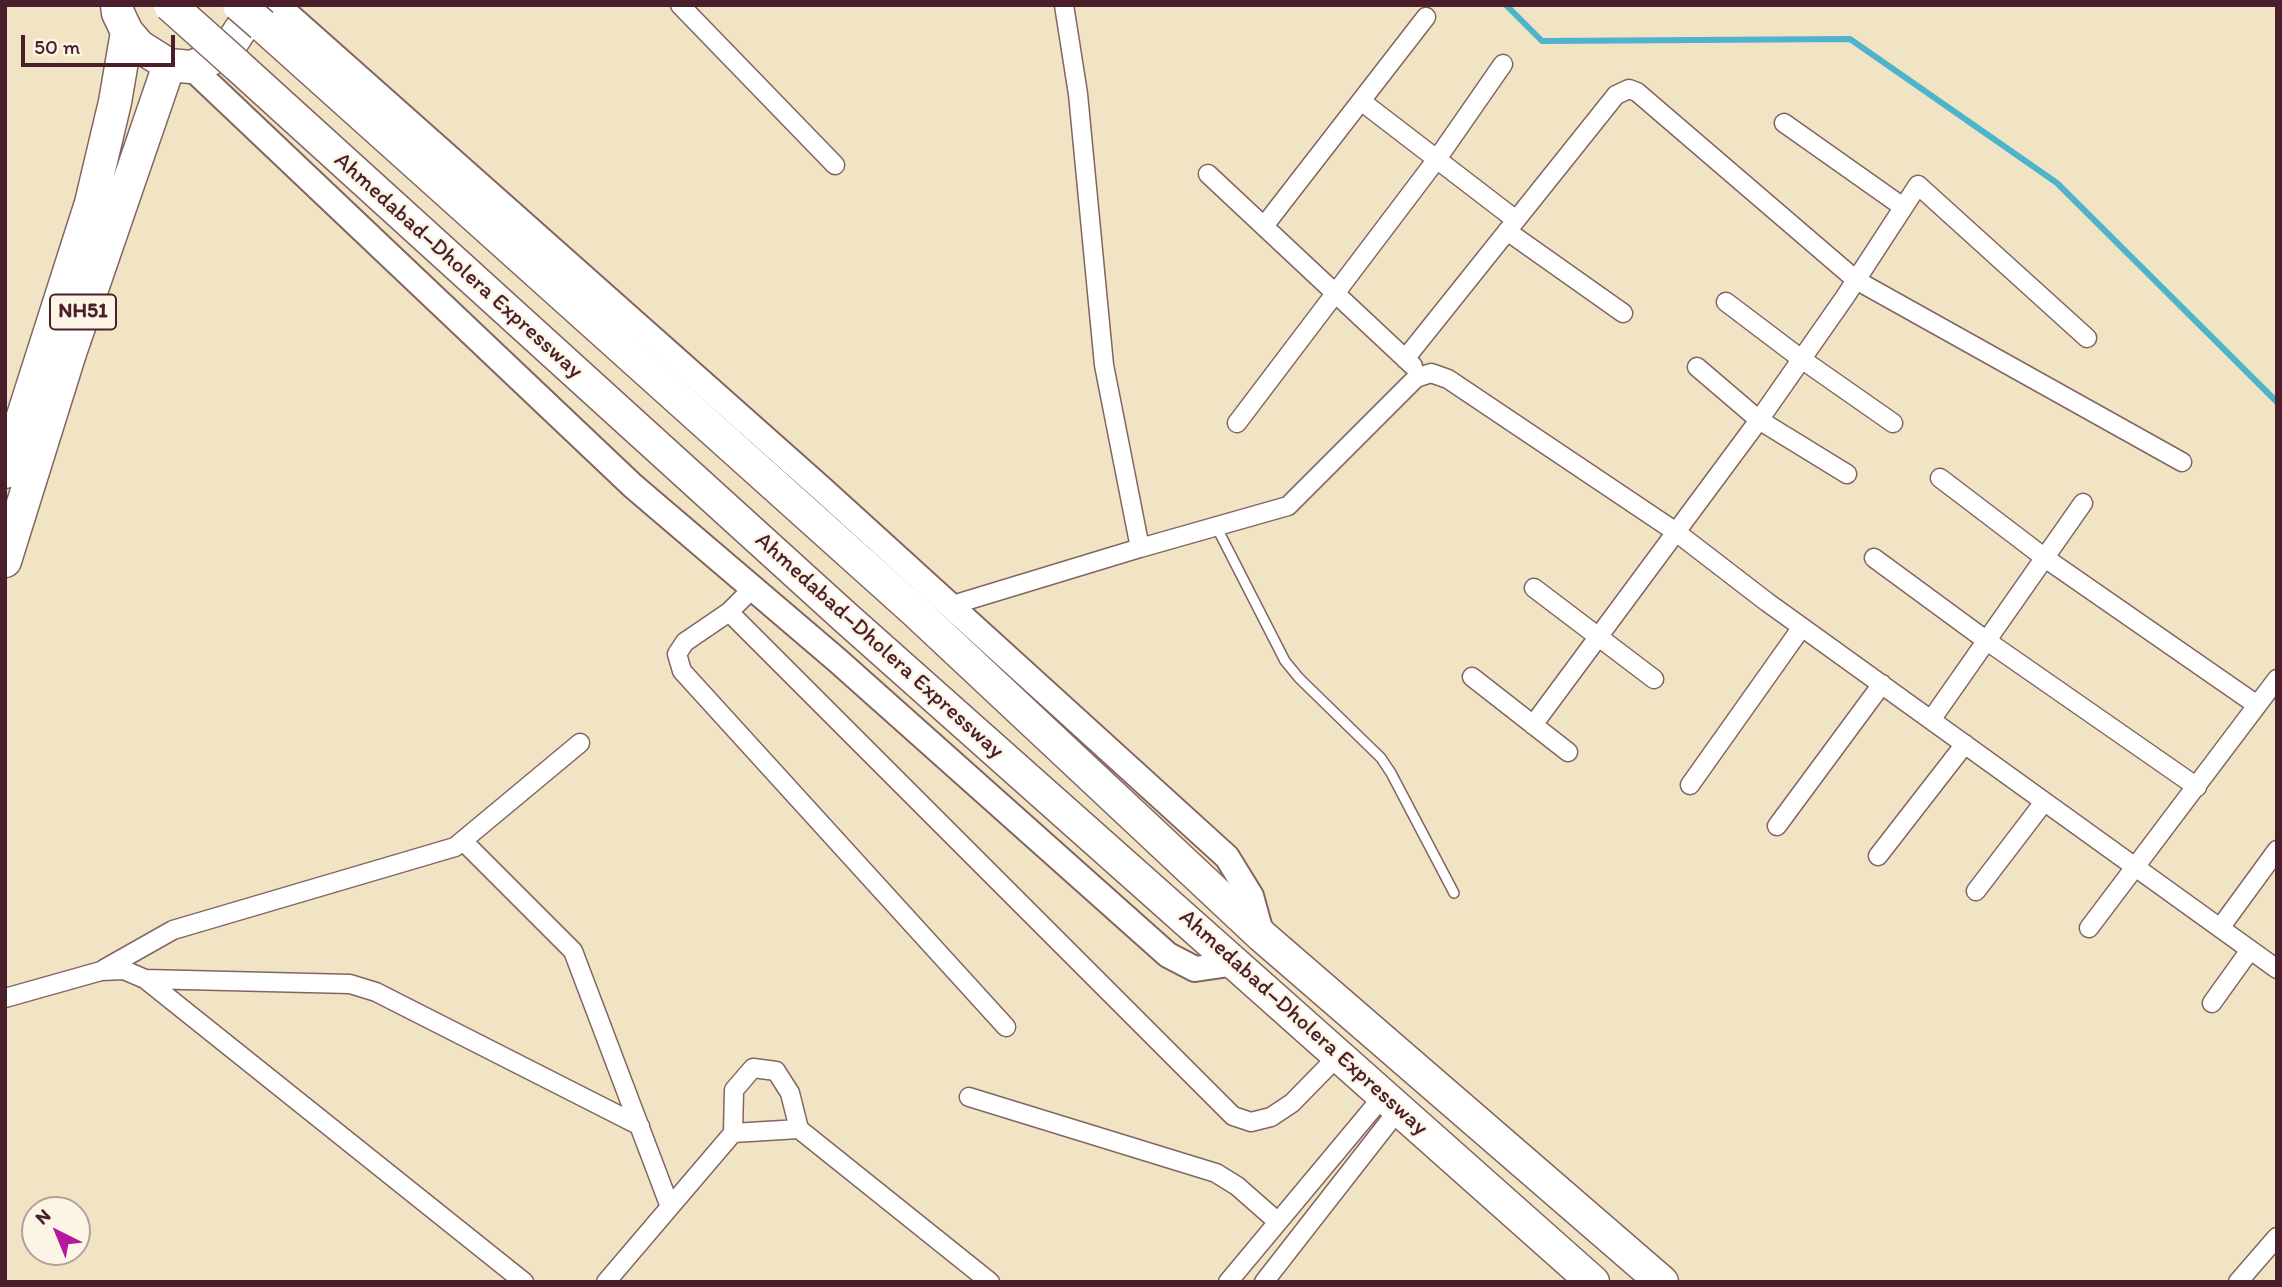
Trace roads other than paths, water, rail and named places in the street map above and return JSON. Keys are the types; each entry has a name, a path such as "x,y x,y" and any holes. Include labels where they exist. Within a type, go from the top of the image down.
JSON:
{"highway":[{"name":"Ahmedabad–Dholera Expressway","path":"170,5 845,617 1593,1282"},
{"name":"Ahmedabad–Dholera Expressway","path":"257,10 898,595 1262,936 1662,1282"},
{"path":"180,66 211,60 233,41 257,10"},
{"name":"NH51","path":"5,561 69,353 180,66 139,46 118,14"},
{"name":"NH51","path":"5,472 91,202 116,102 118,14"}],"street":[{"path":"680,5 835,165"},
{"path":"1064,5 1078,94 1104,365 1140,548"},
{"path":"257,10 822,489 1227,857 1251,896 1262,936"},
{"path":"1264,226 1426,17"},
{"path":"1237,423 1437,159 1503,64"},
{"path":"180,66 633,486 837,660 1168,955 1195,969 1236,963"},
{"path":"1405,359 1616,95 1629,89 1637,92 1856,280 2182,462"},
{"path":"1362,101 1437,159 1511,226 1623,313"},
{"path":"1784,123 1903,207"},
{"path":"1208,174 1423,376"},
{"path":"1533,725 1759,420 1918,185 2087,338"},
{"path":"1727,302 1800,358 1893,423"},
{"path":"1697,367 1759,420 1847,474"},
{"path":"949,606 1288,506 1416,378 1431,373 1448,379 1676,533 2277,969"},
{"path":"1940,478 2045,558 2257,705"},
{"path":"1931,720 2084,503"},
{"path":"1874,558 1987,641 2197,787"},
{"path":"1534,588 1654,678"},
{"path":"753,589 729,612 685,642 677,654 682,671 1006,1027"},
{"path":"729,612 1233,1116 1251,1122 1271,1117 1292,1103 1339,1055"},
{"path":"1690,785 1802,627"},
{"path":"1472,677 1568,752"},
{"path":"2090,928 2277,679"},
{"path":"1777,826 1882,684"},
{"path":"101,971 173,929 446,850 463,841 580,743"},
{"path":"1878,856 1965,744"},
{"path":"1976,891 2044,802"},
{"path":"463,841 573,951 670,1207"},
{"path":"2220,928 2277,850"},
{"path":"2212,1003 2250,950"},
{"path":"5,998 101,971 124,970 145,979 524,1282"},
{"path":"145,979 350,984 376,992 640,1126"},
{"path":"606,1282 733,1133 734,1090 753,1068 776,1071 790,1093 799,1129 990,1282"},
{"path":"969,1097 1216,1173 1237,1186 1278,1222"},
{"path":"1228,1282 1278,1222 1391,1102"},
{"path":"1264,1282 1391,1102"},
{"path":"733,1133 799,1129"},
{"path":"2238,1282 2277,1237"}],"lane":[{"path":"1216,526 1285,661 1381,758 1454,892"}],"waterway":[{"path":"1506,5 1542,41 1850,39 2057,183 2277,402"}]}
